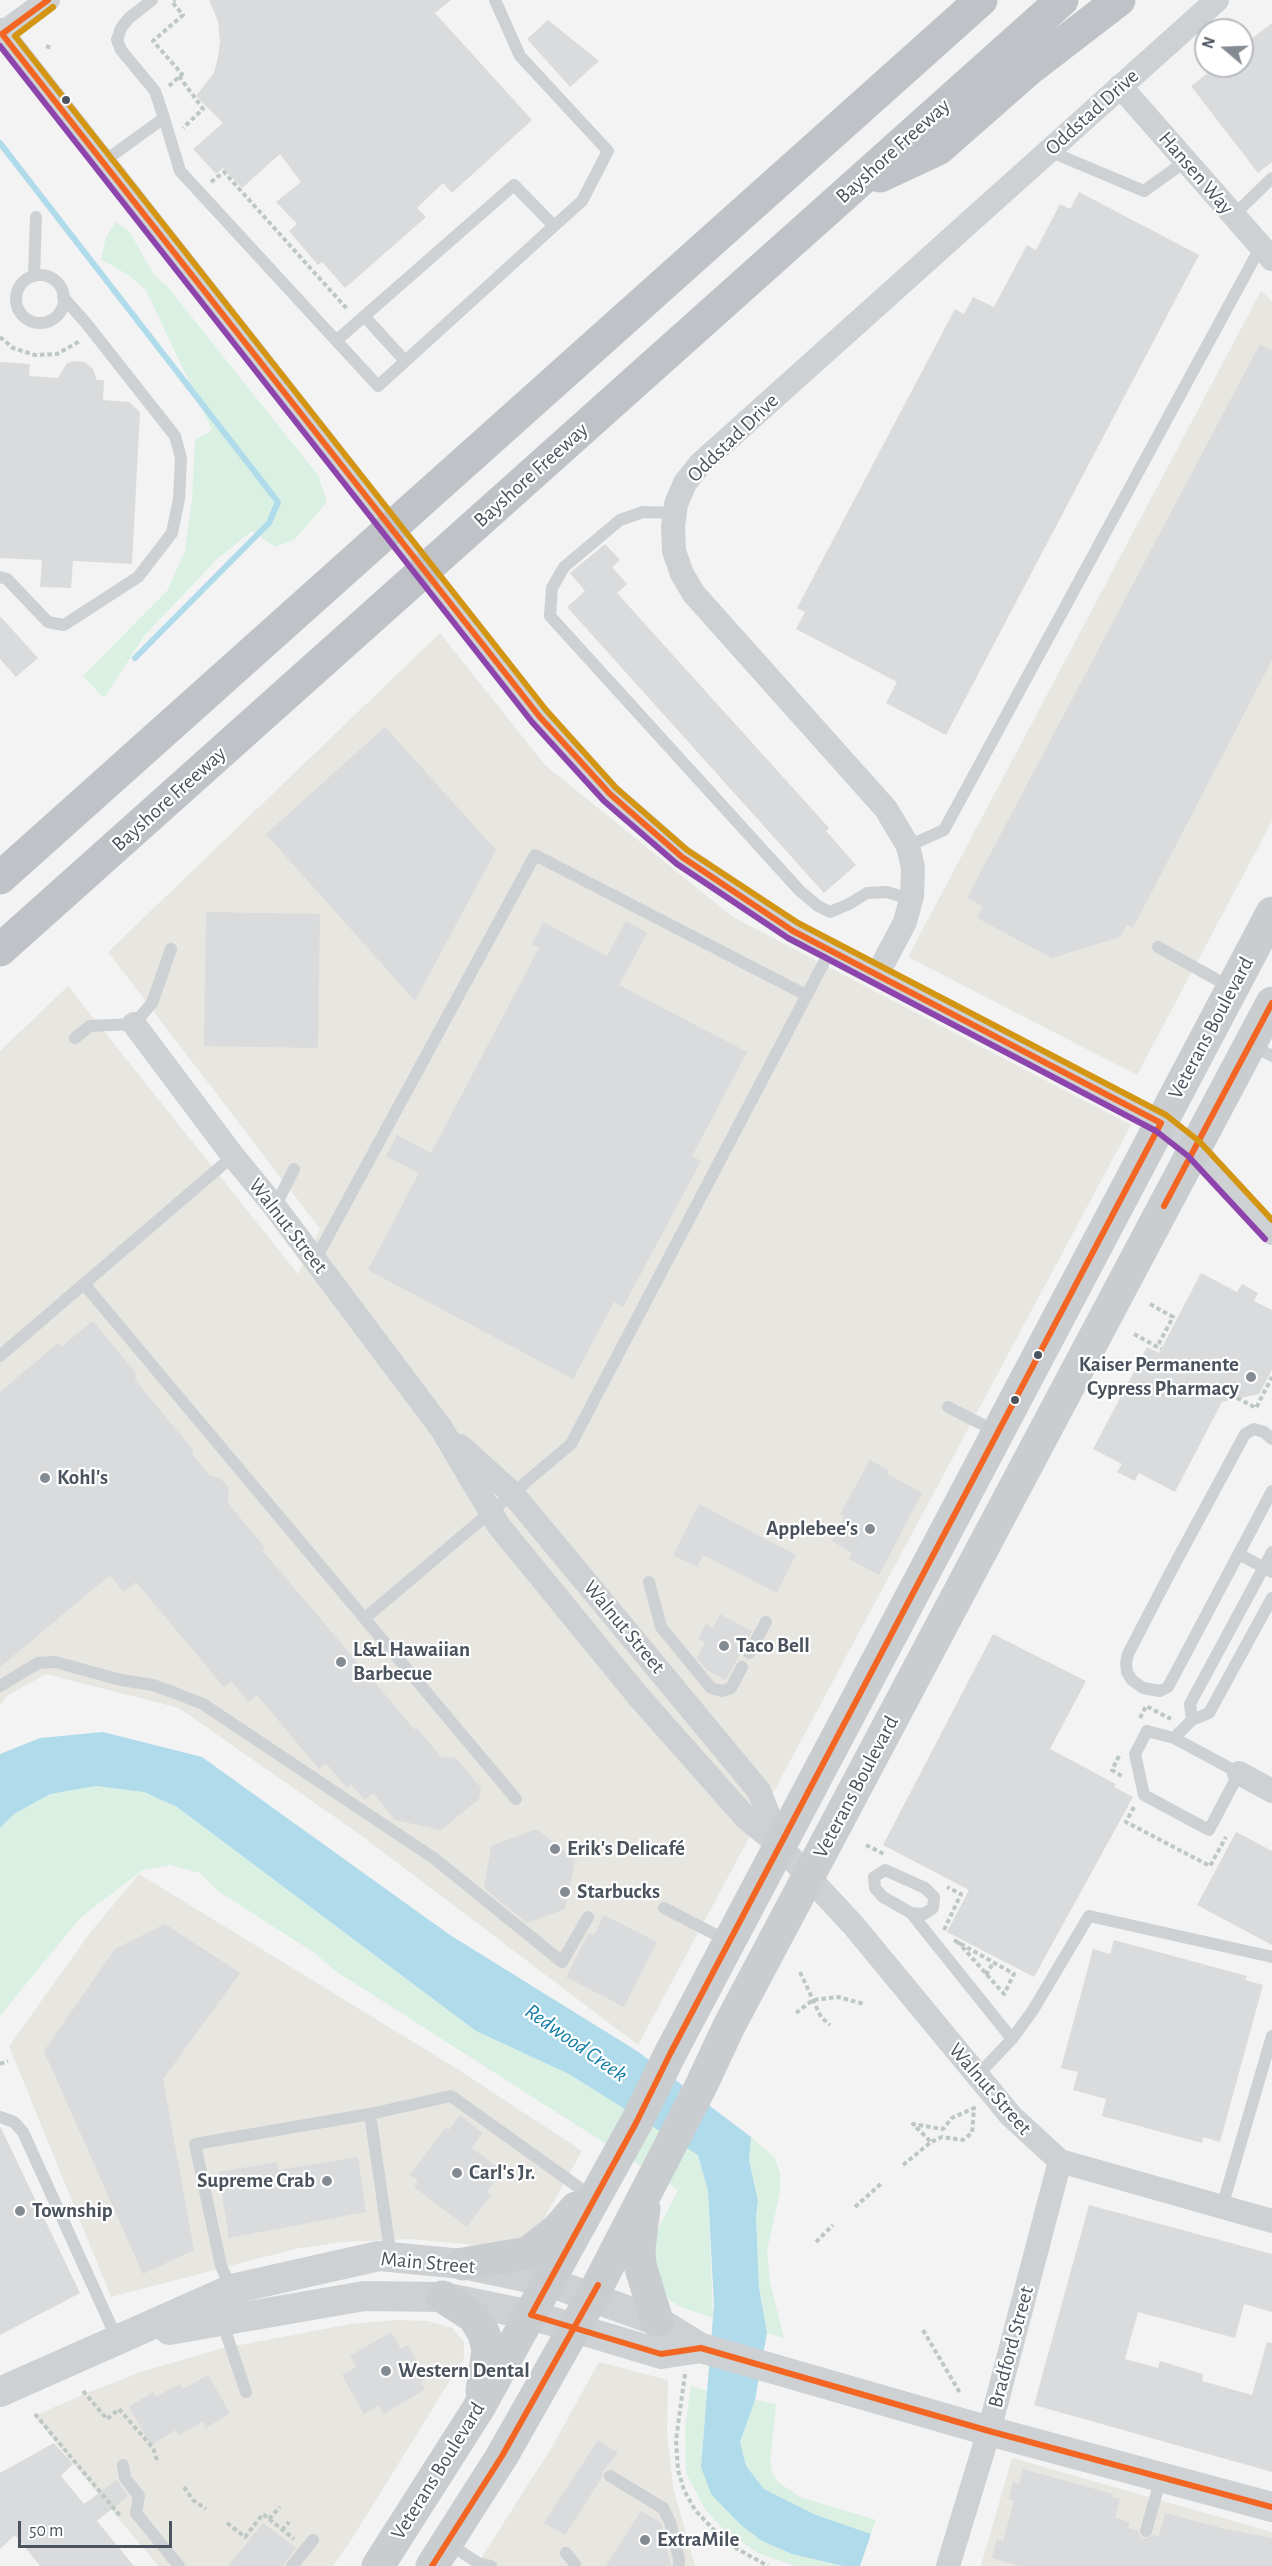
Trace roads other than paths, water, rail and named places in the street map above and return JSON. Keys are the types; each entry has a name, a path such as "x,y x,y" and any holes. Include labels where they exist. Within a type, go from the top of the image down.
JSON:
{"highway":[{"path":"813,150 955,0"},
{"path":"0,878 981,0"},
{"name":"Bayshore Freeway","path":"0,950 1062,0"},
{"path":"849,190 938,149 1028,70 1119,0"}],"main road":[{"name":"Veterans Boulevard","path":"378,2566 478,2409 549,2282 597,2186 670,2054 1272,913"},
{"name":"Veterans Boulevard","path":"440,2554 502,2456 592,2297 701,2086 729,2026 1194,1149 1261,1050 1272,1003"},
{"path":"463,2264 528,2253 557,2230 597,2186"},
{"path":"646,2192 640,2231 640,2265 657,2321"},
{"path":"443,2297 474,2317 484,2334 488,2350 487,2368 478,2409"}],"street":[{"path":"48,0 1,33 538,716 610,794 692,863 758,909 830,951 1161,1123 1194,1149 1272,1233"},
{"name":"Oddstad Drive","path":"877,975 905,922 913,868 908,846 886,809 694,594 682,574 674,551 675,513 685,483 700,464 1216,0"},
{"name":"Hansen Way","path":"1120,87 1268,252"},
{"name":"Walnut Street","path":"134,1024 232,1156 275,1207 441,1428 499,1526 638,1696 746,1818 780,1846 854,1926 1011,2116 1060,2161 1272,2221"},
{"name":"Walnut Street","path":"441,1428 513,1493 759,1791 780,1846"},
{"path":"1239,1773 1272,1791"},
{"name":"Bradford Street","path":"948,2566 989,2431 1060,2161"},
{"name":"Main Street","path":"0,2392 117,2340 237,2306 379,2256 463,2264 549,2282 657,2321 695,2349 783,2371 989,2431 1272,2507"},
{"name":"Main Street","path":"237,2306 364,2296 443,2297 531,2315 661,2354 695,2349"}],"lane":[{"path":"152,0 129,18 121,28 117,40 121,50 155,91 180,171 378,386 582,201 608,151 520,56 495,0"},
{"path":"103,162 164,118"},
{"path":"1049,151 1144,191 1186,161"},
{"path":"1234,216 1272,178"},
{"path":"337,340 514,185 554,226"},
{"path":"34,276 36,217"},
{"path":"908,846 944,830 1268,252"},
{"path":"0,577 8,579 48,622 64,625 138,577 172,533 179,499 181,458 175,436 63,297 59,284 52,278 34,276 19,287 16,296 17,305 28,320 37,323 55,318 61,311 63,297"},
{"path":"361,319 405,361"},
{"path":"675,513 643,512 620,520 564,567 552,588 550,616 800,891 818,906 830,912 867,893 888,892 910,899"},
{"path":"315,1260 535,855 806,995"},
{"path":"1158,947 1233,988"},
{"path":"75,1038 90,1026 134,1024 152,1003 171,949"},
{"path":"365,1618 571,1444 830,951"},
{"path":"0,1356 232,1156"},
{"path":"275,1207 294,1169"},
{"path":"84,1284 516,1799"},
{"path":"948,1407 998,1433"},
{"path":"1272,1439 1254,1429 1245,1434 1239,1443 1128,1654 1127,1672 1132,1680 1150,1691 1160,1691 1168,1687 1272,1491"},
{"path":"1189,1723 1190,1704 1268,1570 1272,1552"},
{"path":"1239,1554 1268,1570"},
{"path":"649,1582 662,1627 711,1688 726,1691 734,1684 742,1667"},
{"path":"1174,1738 1189,1723 1209,1713 1272,1598"},
{"path":"749,1653 766,1622"},
{"path":"0,1686 38,1663 55,1662 121,1680 153,1685 203,1704 435,1859 562,1962 588,1917"},
{"path":"1147,1731 1174,1738 1239,1773 1209,1830 1144,1795 1135,1754 1147,1731"},
{"path":"911,1913 924,1914 933,1908 934,1897 926,1888 885,1870 874,1877 875,1888 883,1897 911,1913 1012,2039"},
{"path":"664,1908 729,1941"},
{"path":"977,2076 1012,2039 1033,2010 1089,1916 1272,1957"},
{"path":"1222,2207 1272,2036"},
{"path":"246,2392 237,2306 221,2266 195,2144 370,2114 450,2096 597,2186"},
{"path":"370,2114 391,2258"},
{"path":"0,2118 14,2122 23,2132 117,2340"},
{"path":"123,2465 125,2478 139,2496 136,2513 179,2566"},
{"path":"609,2476 663,2508 670,2522 679,2566"},
{"path":"1146,2531 1162,2477"},
{"path":"292,2566 313,2540"},
{"path":"566,2553 574,2564"},
{"path":"440,2554 491,2566"}],"water":[{"name":"Redwood Creek","path":"103,1732 202,1757 450,1935 637,2051 751,2137 749,2160 758,2201 756,2216 759,2288 767,2333 755,2400 740,2442 746,2466 764,2489 816,2515 871,2534 860,2566 843,2566 792,2554 762,2541 741,2525 711,2494 701,2467 714,2305 708,2191 698,2155 569,2074 476,2031 177,1807 144,1792 96,1786 50,1794 14,1814 0,1828 0,1754 40,1738"}],"waterway":[{"path":"0,143 278,502 269,523 135,658"}],"place":[{"name":"Kaiser Permanente Cypress Pharmacy","path":"1251,1377"},
{"name":"Kohl's","path":"45,1478"},
{"name":"Applebee's","path":"870,1529"},
{"name":"Taco Bell","path":"724,1646"},
{"name":"L&L Hawaiian Barbecue","path":"341,1662"},
{"name":"Erik's Delicafé","path":"555,1849"},
{"name":"Starbucks","path":"565,1892"},
{"name":"Carl's Jr.","path":"457,2173"},
{"name":"Supreme Crab","path":"327,2181"},
{"name":"Township","path":"20,2211"},
{"name":"Western Dental","path":"386,2371"},
{"name":"ExtraMile","path":"645,2540"}]}
